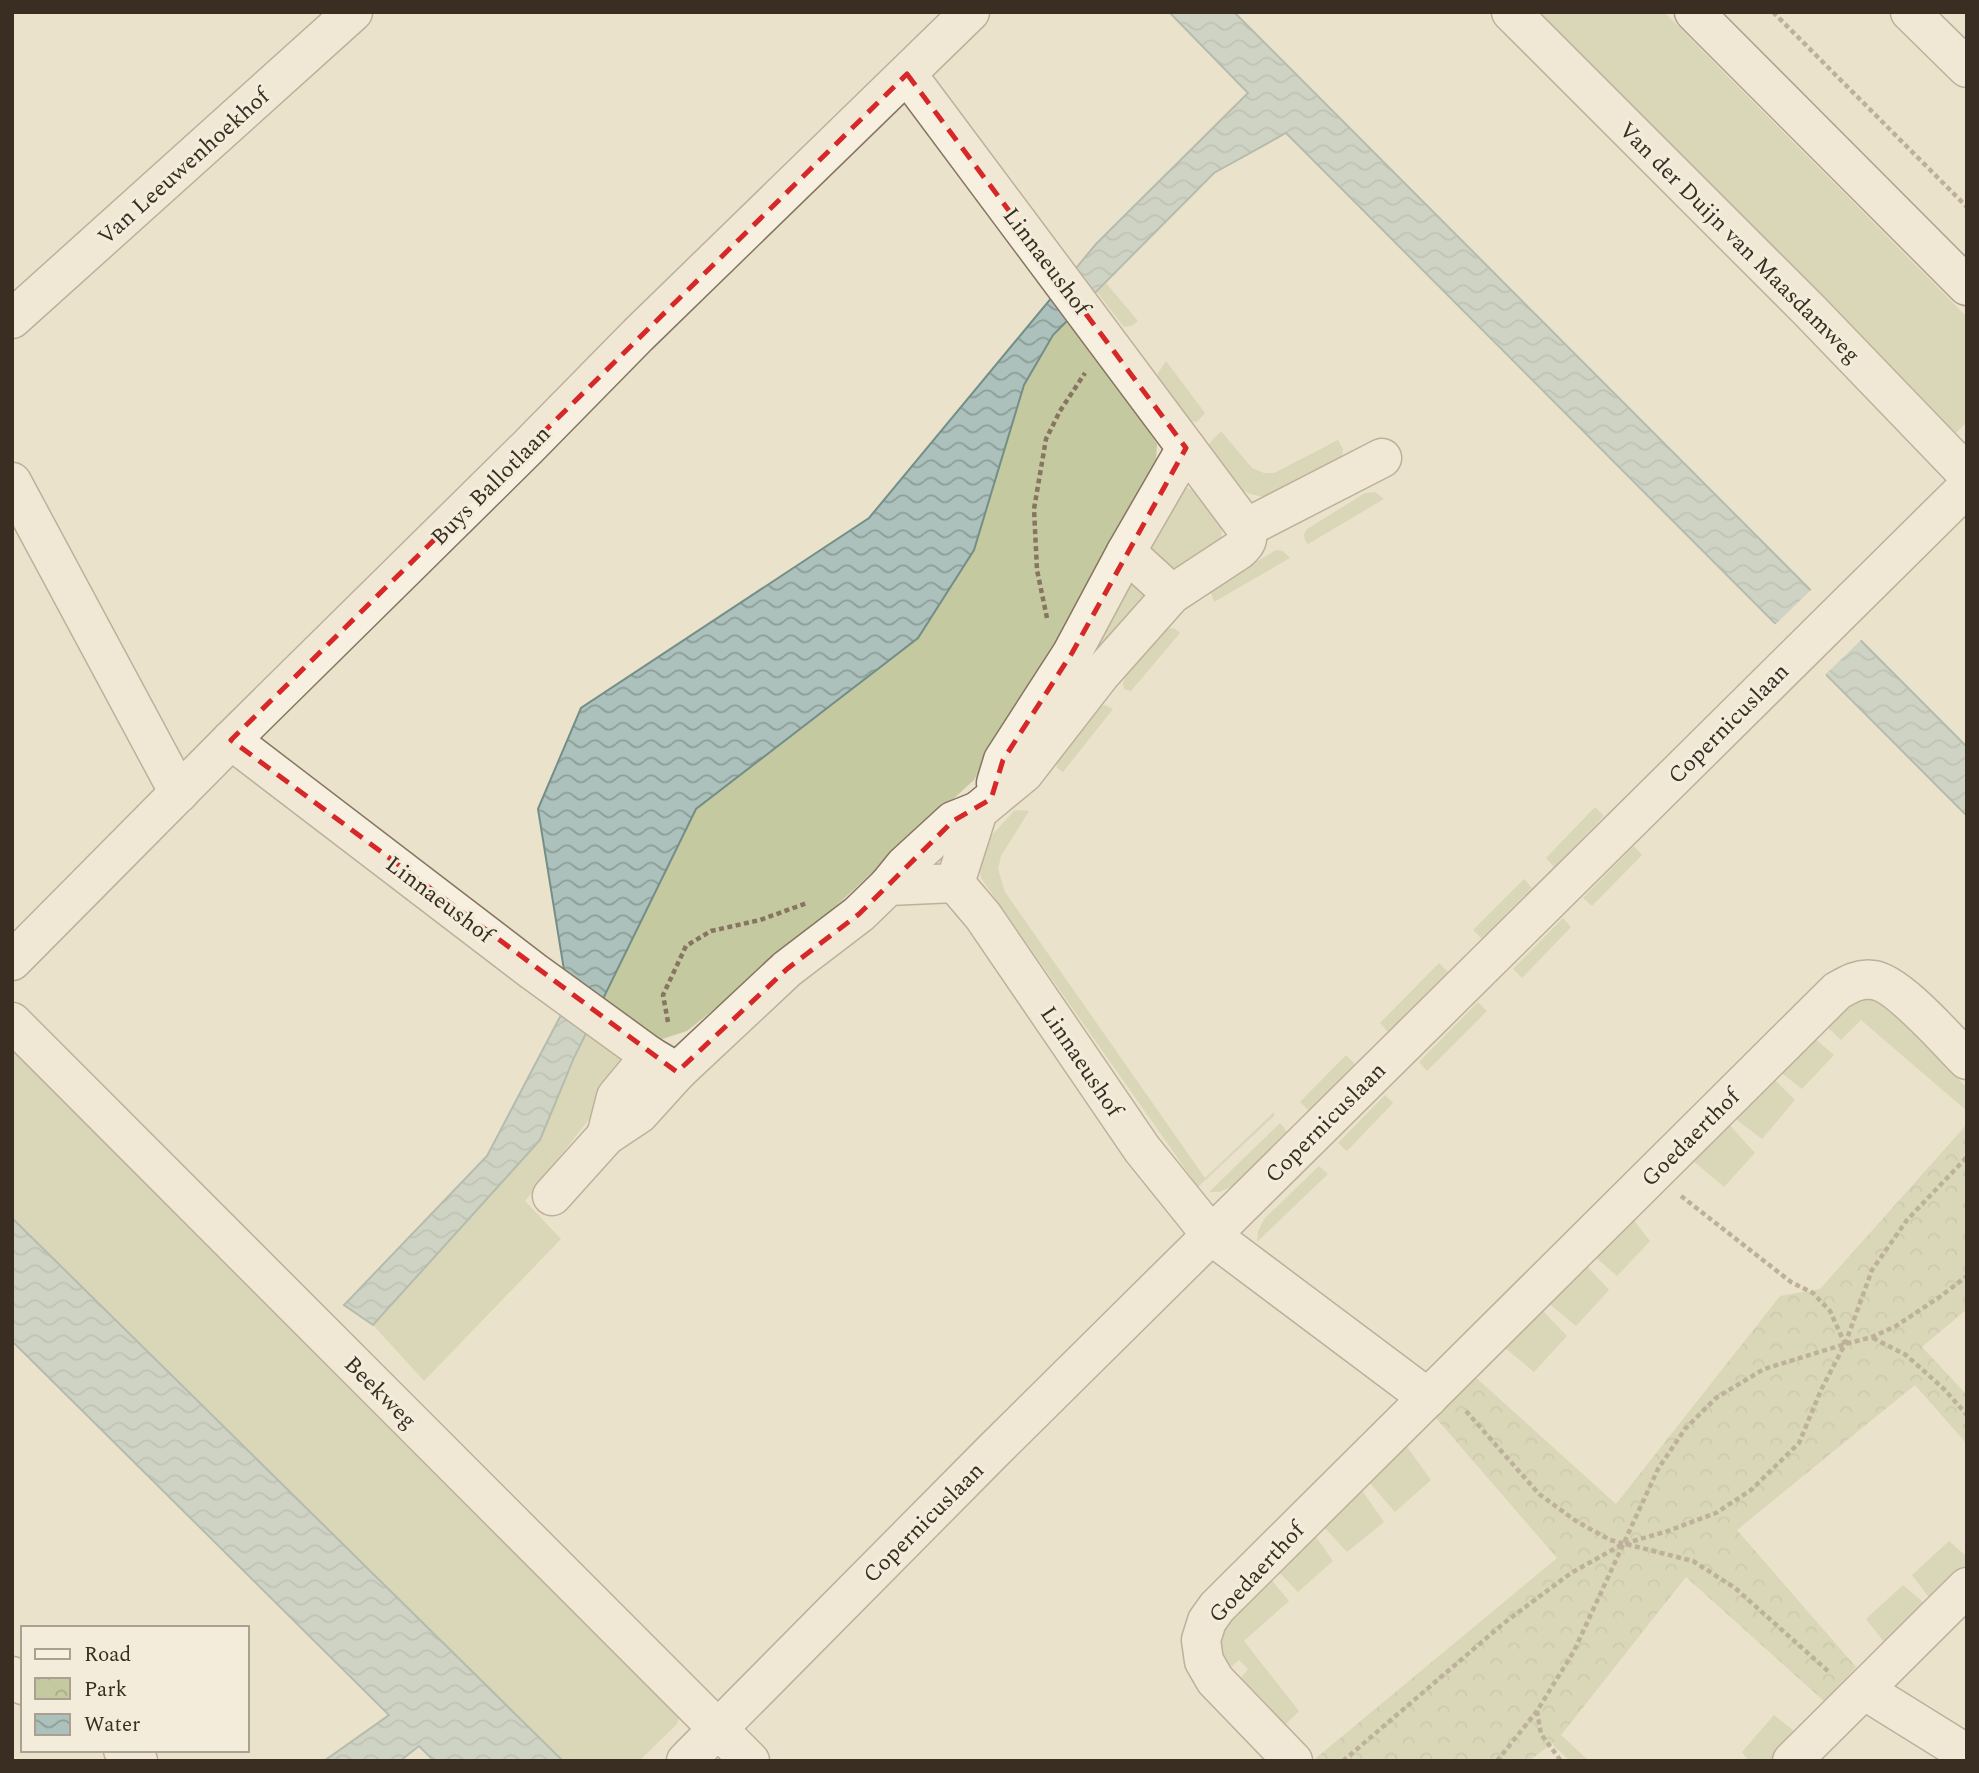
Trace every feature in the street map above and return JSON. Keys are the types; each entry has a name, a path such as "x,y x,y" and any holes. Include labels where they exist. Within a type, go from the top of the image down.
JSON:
{"street":[{"name":"Van Leeuwenhoekhof","path":"12,319 353,12"},
{"name":"Van der Duijn van Maasdamweg","path":"1511,12 1810,311 1967,474"},
{"path":"1694,12 1967,286"},
{"path":"1910,12 1967,68"},
{"name":"Buys Ballotlaan","path":"12,961 638,335 907,74 953,17"},
{"name":"Linnaeushof","path":"907,74 1247,528"},
{"path":"552,1196 606,1136 639,1114 649,1054 787,969 859,914 905,865 953,821 984,805 1024,773 1086,664 1126,552 1186,448"},
{"path":"1086,664 1172,594 1239,551 1247,543 1247,528 1382,457"},
{"path":"12,482 179,793"},
{"name":"Copernicuslaan","path":"686,1761 992,1452 1967,487"},
{"path":"1126,552 1172,594"},
{"name":"Linnaeushof","path":"232,740 533,971 649,1054"},
{"path":"888,886 955,883 984,805"},
{"name":"Linnaeushof","path":"955,883 983,916 1142,1149 1212,1236"},
{"name":"Goedaerthof","path":"1293,1761 1215,1681 1204,1661 1200,1640 1206,1621 1217,1607 1837,991 1855,981 1874,980 1889,986 1967,1060"},
{"name":"Beekweg","path":"12,1022 750,1761"},
{"path":"1212,1236 1436,1390"},
{"path":"1792,1761 1967,1587"},
{"path":"1861,1693 1967,1754"}],"path":[{"path":"1773,12 1967,207"},
{"path":"1086,664 1051,634 1037,570 1034,509 1046,439 1097,327"},
{"path":"649,1054 663,995 686,946 712,931 760,920 808,902 859,914"},
{"path":"1343,1761 1504,1623 1571,1573 1623,1544 1716,1513 1751,1490 1799,1443 1821,1390 1845,1344 1872,1270 1907,1220 1967,1157"},
{"path":"1653,1174 1791,1282 1813,1293 1830,1311 1845,1344"},
{"path":"1497,1761 1537,1711 1574,1651 1658,1469 1685,1429 1716,1398 1764,1369 1872,1337 1896,1325 1967,1276"},
{"path":"1872,1337 1906,1355 1967,1415"},
{"path":"1436,1390 1464,1408 1539,1494 1576,1521 1610,1540 1693,1561 1735,1588 1861,1693"},
{"path":"1537,1711 1541,1734 1561,1761"}],"highlighted area":[{"path":"907,74 1186,448 1072,653 1003,760 991,799 953,821 859,914 787,969 677,1072 231,740"}],"green space":[{"path":"1527,12 1664,12 1967,317 1967,422 1952,437"},
{"path":"1106,283 1138,321 1131,326 1124,327 1097,292"},
{"path":"1071,319 1157,444 1155,476 974,780 783,954 687,1031 659,1040 600,1006 696,809 918,638 974,550 1024,385 1053,335"},
{"path":"1166,361 1205,413 1197,422 1189,421 1158,383 1158,373"},
{"path":"1221,431 1252,468 1264,473 1274,473 1338,440 1343,449 1342,457 1280,492 1264,497 1250,494 1241,489 1208,445"},
{"path":"1183,488 1199,492 1217,508 1221,520 1222,542 1173,576 1150,548"},
{"path":"1375,492 1384,499 1308,544 1305,541 1304,534 1307,529 1365,493"},
{"path":"1276,550 1283,551 1290,558 1214,602 1211,593 1214,587"},
{"path":"1131,576 1153,592 1092,655"},
{"path":"1174,628 1180,633 1131,691 1124,689 1126,672 1165,629"},
{"path":"1100,706 1113,709 1063,772 1057,768 1056,761"},
{"path":"1595,807 1604,816 1554,867 1546,858"},
{"path":"1014,811 1029,811 1001,856 998,869 1005,892 1205,1178 1274,1112 1274,1116 1198,1187 981,878 981,857 988,841"},
{"path":"1634,846 1642,855 1592,906 1583,898"},
{"path":"1524,879 1532,888 1482,939 1473,930"},
{"path":"1563,918 1571,927 1522,978 1513,969"},
{"path":"1439,963 1448,972 1388,1032 1380,1023"},
{"path":"1852,996 1879,996 1967,1088 1967,1111 1861,1020 1841,1040 1824,1024"},
{"path":"1478,1002 1487,1011 1427,1071 1419,1062"},
{"path":"588,1030 626,1061 626,1072 525,1201 561,1239 424,1381 373,1325 540,1140"},
{"path":"1813,1037 1834,1055 1802,1089 1779,1071"},
{"path":"12,1046 679,1717 677,1724 639,1761 563,1761 12,1218"},
{"path":"1346,1055 1355,1064 1309,1111 1300,1102"},
{"path":"1772,1077 1795,1100 1762,1139 1733,1117"},
{"path":"1385,1095 1393,1103 1347,1151 1338,1143"},
{"path":"1727,1122 1755,1153 1724,1187 1691,1159"},
{"path":"1280,1123 1288,1133 1234,1185 1220,1192 1209,1192"},
{"path":"1967,1124 1967,1309 1922,1347 1967,1395 1967,1444 1915,1385 1737,1530 1856,1667 1825,1702 1686,1577 1558,1739 1529,1761 1319,1761 1316,1758 1557,1558 1435,1417 1473,1375 1616,1504 1780,1296 1820,1289"},
{"path":"1319,1166 1328,1174 1257,1242 1258,1231 1265,1218"},
{"path":"1632,1218 1650,1241 1617,1276 1593,1255"},
{"path":"1584,1263 1609,1290 1576,1326 1546,1301"},
{"path":"1541,1309 1567,1336 1534,1372 1504,1347"},
{"path":"1405,1444 1431,1480 1395,1512 1369,1482"},
{"path":"1361,1489 1384,1522 1347,1552 1323,1526"},
{"path":"1314,1534 1333,1561 1298,1592 1277,1570"},
{"path":"1949,1541 1967,1557 1967,1565 1931,1600 1912,1575"},
{"path":"1269,1577 1289,1601 1244,1641 1299,1711 1284,1726 1240,1679 1248,1669 1239,1660 1229,1669 1214,1652 1214,1632"},
{"path":"1903,1585 1925,1604 1885,1643 1866,1619"},
{"path":"1774,1715 1799,1735 1773,1761 1749,1761 1742,1752"},
{"path":"1544,1725 1561,1735 1589,1761 1570,1761 1554,1746"}],"water":[{"path":"1169,12 1234,12 1967,747 1967,816 1286,133 1214,173 1053,335 1024,385 974,550 918,638 696,809 574,1058 540,1140 373,1325 344,1305 487,1156 561,1015 564,970 538,809 581,708 869,518 1096,244 1248,93"},
{"path":"12,1218 563,1761 434,1761 419,1746 400,1761 324,1761 389,1715 12,1341"}],"pier":[{"path":"1813,588 1863,638 1825,678 1771,625 1776,624"}]}
